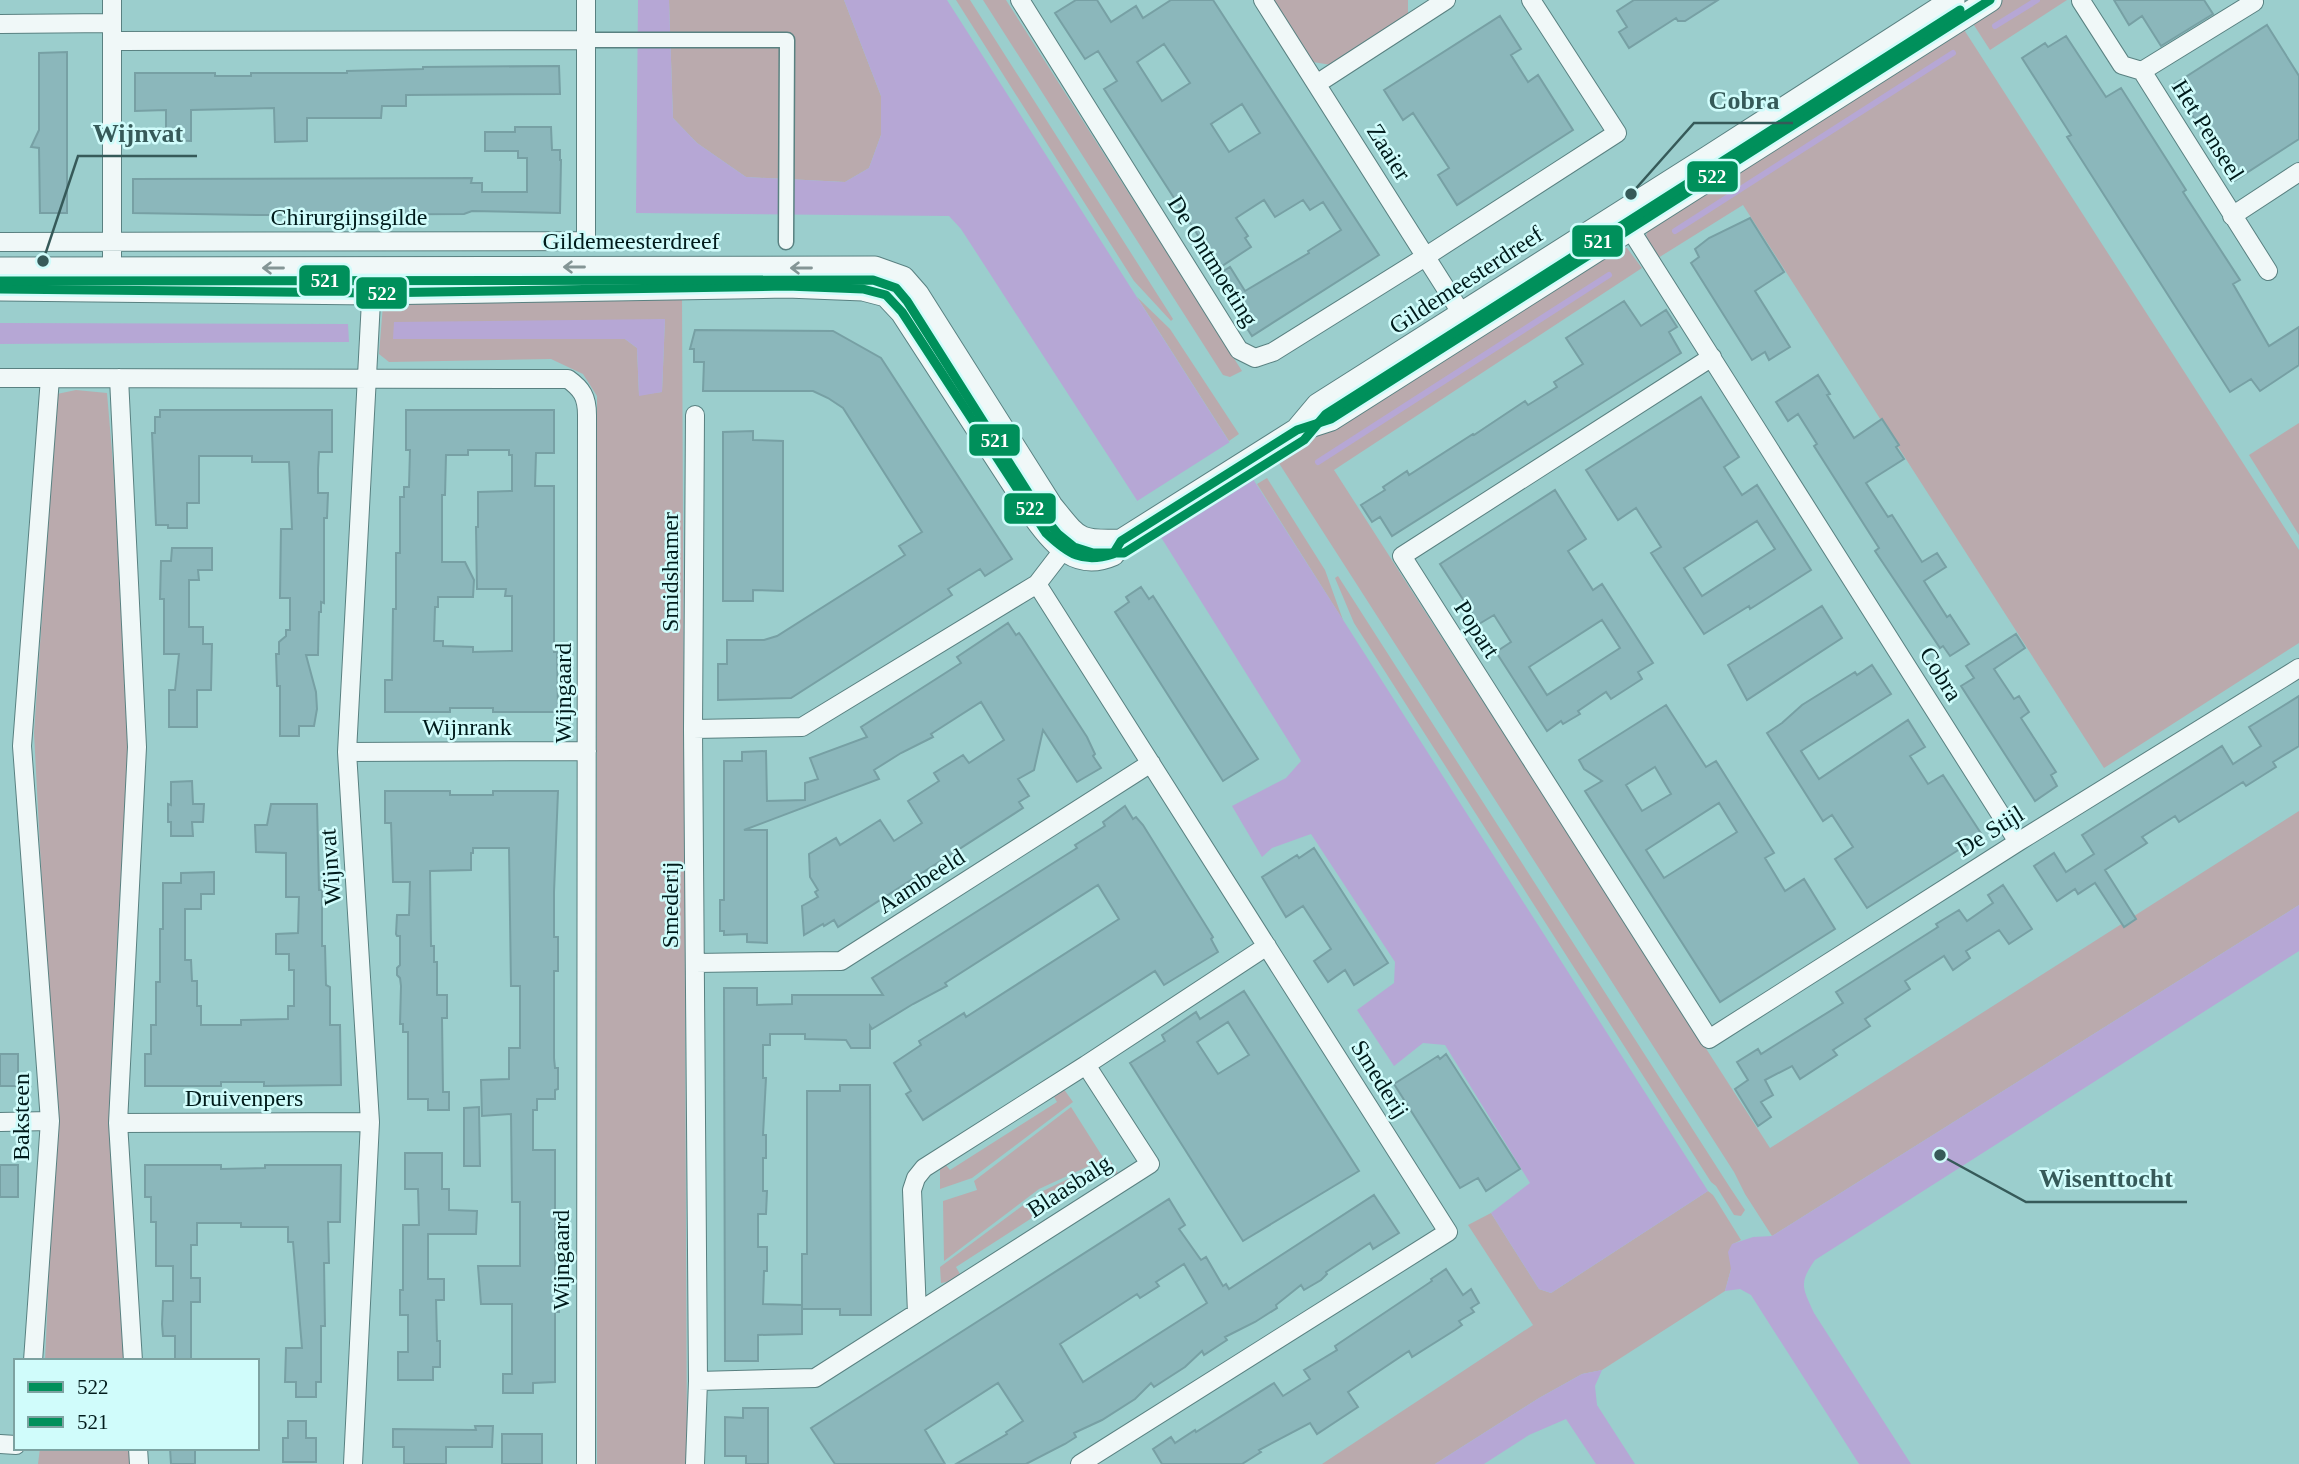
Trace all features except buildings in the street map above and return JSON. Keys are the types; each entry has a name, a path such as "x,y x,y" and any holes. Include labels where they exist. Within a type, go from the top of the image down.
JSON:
{"street":[{"path":"112,279 113,0"},
{"path":"586,0 586,40"},
{"name":"De Ontmoeting","path":"1020,0 1239,350 1255,358 1273,352 1617,133 1531,0"},
{"name":"Zaaier","path":"1263,0 1467,322"},
{"name":"Gildemeesterdreef","path":"1625,222 1953,0"},
{"name":"Gildemeesterdreef","path":"0,269 112,279 372,293 786,286 863,289 886,295 902,312 1046,533 1069,542 1090,560 1113,554 1125,539 1297,430 1318,405 1467,322 1625,222 1990,0"},
{"name":"Het Penseel","path":"2081,1 2122,65 2142,71 2268,271"},
{"name":"Het Penseel","path":"2142,71 2254,2"},
{"path":"1318,83 1434,3"},
{"path":"0,24 112,32 586,40 787,40 786,234"},
{"name":"Chirurgijnsgilde","path":"0,242 586,242 586,40"},
{"name":"Het Penseel","path":"2232,216 2299,172"},
{"name":"Cobra","path":"1625,222 2018,842"},
{"name":"Gildemeesterdreef","path":"0,289 112,279 372,268 876,268 902,278 917,294 1051,506 1069,542"},
{"name":"Wijnvat","path":"353,1464 370,1122 347,752 372,268"},
{"name":"Popart","path":"1709,1039 1402,556 1712,357"},
{"path":"0,378 50,378"},
{"name":"Wijngaard","path":"50,378 568,379 582,389 587,415 586,1464"},
{"name":"Baksteen","path":"33,1359 50,1121 22,746 50,378"},
{"path":"119,378 137,747 118,1123 133,1359"},
{"name":"Smidshamer","path":"693,729 695,415"},
{"path":"693,729 802,727 1037,584 1069,542"},
{"name":"Smederij","path":"1037,584 1448,1232 1080,1464"},
{"name":"De Stijl","path":"1709,1039 2018,842 2299,668"},
{"name":"Smederij","path":"693,729 698,1381 695,1464"},
{"name":"Wijnrank","path":"347,752 587,751"},
{"name":"Aambeeld","path":"695,963 841,961 1151,763"},
{"path":"916,1313 912,1190 918,1174 1267,946"},
{"name":"Blaasbalg","path":"698,1381 815,1378 1150,1164 1086,1065"},
{"path":"0,1122 50,1121"},
{"name":"Druivenpers","path":"118,1123 370,1122"}],"shaded area":[{"path":"638,0 669,0 673,118 697,143 746,177 845,182 869,168 881,135 881,96 844,0 947,0 1708,1191 1551,1293 1539,1289 1491,1213 1530,1183 1445,1045 1423,1043 1394,1066 1357,1010 1394,983 1395,962 1311,834 1272,848 1262,857 1232,806 1286,778 1301,761 1164,542 961,229 949,216 636,213"},
{"path":"669,0 844,0 881,96 881,135 869,168 845,182 746,177 697,143 673,118"},
{"path":"956,0 970,0 1173,319 1171,321 1134,281"},
{"path":"983,0 1006,0 1242,371 1230,377 1223,375"},
{"path":"1273,0 1408,0 1408,14 1331,65 1313,62"},
{"path":"2000,0 2067,0 1990,50 1970,19"},
{"path":"1961,25 2299,550 2299,643 2104,768 1743,205 1658,258 1646,237 1647,231"},
{"path":"1620,247 1627,248 1642,268 1334,470 1770,1148 2299,811 2299,905 1772,1236 1734,1172 1275,457 1341,422"},
{"path":"400,296 682,297 687,1464 597,1464 597,396 583,374 551,359 389,362 379,354 383,305","holes":["665,319 662,392 639,395 637,348 625,339 393,339"]},
{"path":"1137,297 1170,329 1239,434 1229,441"},
{"path":"665,319 662,392 639,396 637,348 625,339 393,339 394,322"},
{"path":"0,323 348,324 349,342 0,344"},
{"path":"76,390 107,393 137,747 118,926 109,1122 126,1359 45,1359 55,1137 34,733 57,394"},
{"path":"2299,423 2299,535 2249,455"},
{"path":"1267,478 1325,570 1343,620 1257,484"},
{"path":"1338,576 1745,1210 1741,1216 1734,1215 1711,1182 1354,623 1335,578"},
{"path":"2299,905 2299,951 1815,1260 1804,1281 1807,1298 1814,1313 1911,1464 1859,1464 1751,1295 1740,1289 1725,1291 1731,1269 1728,1252 1732,1244 1753,1237 1772,1236"},
{"path":"1063,1088 1073,1102 972,1178 940,1189 940,1168 945,1164 950,1170 1057,1102 1053,1095"},
{"path":"1071,1107 1104,1159 1039,1189 944,1261 943,1201 977,1190 974,1181"},
{"path":"1109,1159 1118,1173 1107,1180 1102,1173 956,1267 960,1274 941,1283 940,1267 1041,1192"},
{"path":"1708,1191 1741,1240 1733,1244 1731,1269 1725,1291 1602,1370 1582,1374 1539,1398 1435,1464 1322,1464 1533,1325 1468,1225 1491,1213 1539,1289 1551,1293"},
{"path":"1602,1370 1595,1386 1597,1405 1635,1464 1596,1464 1566,1419 1529,1435 1484,1464 1435,1464 1539,1398 1582,1374"},
{"path":"40,1450 132,1450 133,1464 38,1464"}],"pier":[{"path":"1233,440 1257,478 1158,540 1134,503"}],"waterway":[{"path":"1995,26 2037,0"},
{"path":"1675,231 1953,53"},
{"path":"1318,462 1609,275"}],"transit line":[{"name":"522","path":"0,289 372,293 787,286 863,289 886,295 902,312 1046,533 1069,552 1084,557 1102,557 1113,554 1121,541 1297,430 1331,419 1990,0"},
{"name":"521","path":"0,281 873,280 896,288 907,301 1041,513 1058,534 1074,547 1093,553 1124,553 1304,440 1326,414 1960,10"}],"place":[{"name":"Cobra","path":"1631,194"},
{"name":"Wijnvat","path":"43,261"},
{"name":"Wisenttocht","path":"1940,1155"}]}
